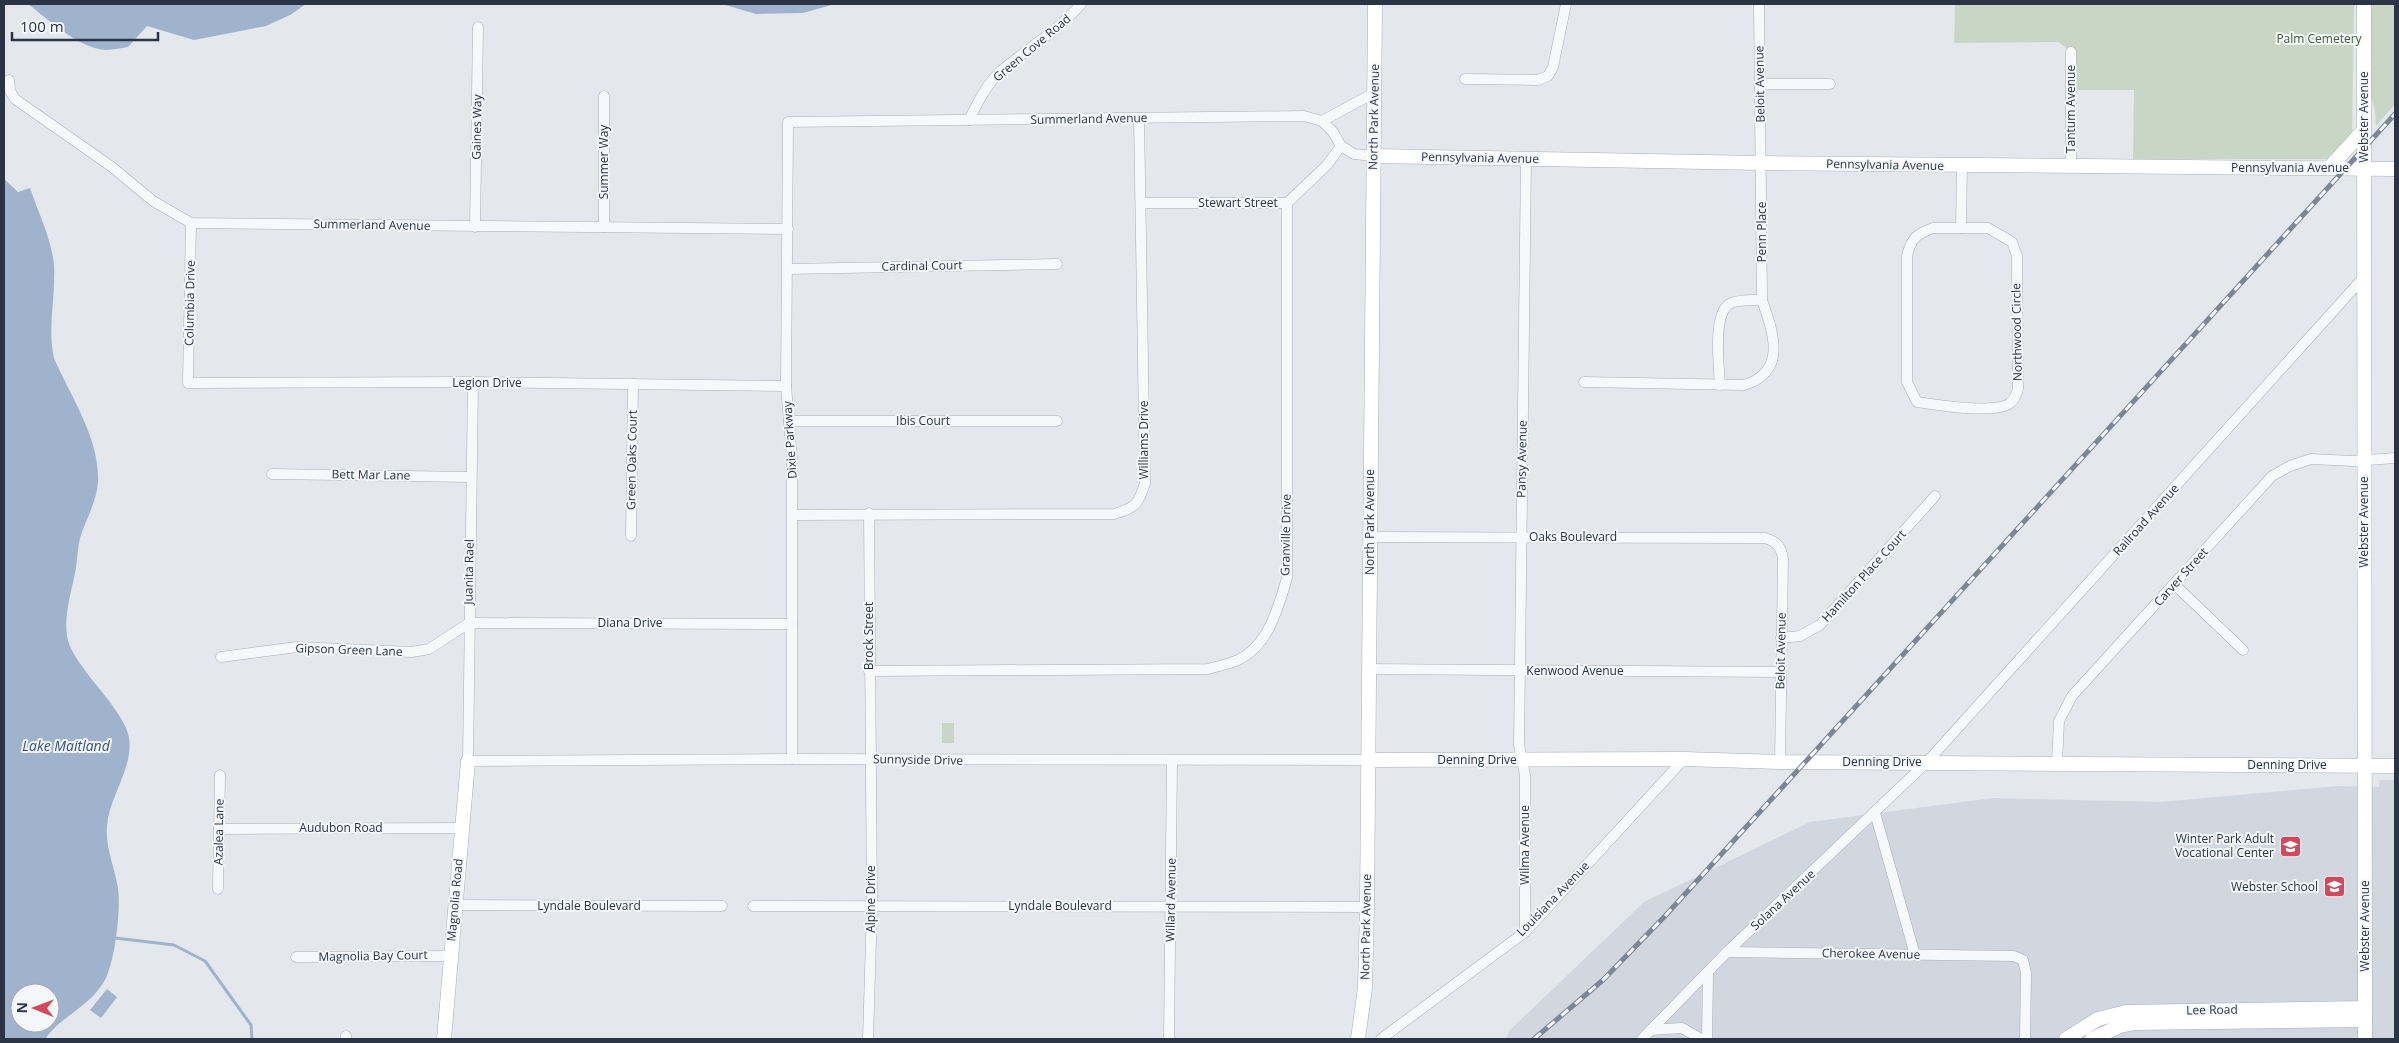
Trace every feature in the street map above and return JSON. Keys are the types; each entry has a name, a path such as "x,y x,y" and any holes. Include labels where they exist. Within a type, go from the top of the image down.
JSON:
{"street":[{"name":"Green Cove Road","path":"969,120 981,95 1000,72 1067,22 1081,4"},
{"name":"North Park Avenue","path":"1358,1039 1364,988 1367,906 1375,4"},
{"path":"1465,79 1538,80 1548,76 1553,67 1566,4"},
{"name":"Beloit Avenue","path":"1759,4 1761,163"},
{"name":"Webster Avenue","path":"2364,4 2365,1039"},
{"name":"Gaines Way","path":"475,227 478,27"},
{"name":"Tantum Avenue","path":"2071,52 2071,167"},
{"name":"Summerland Avenue","path":"8,80 10,90 15,99 112,167 153,201 192,223 475,227 788,228"},
{"path":"1759,84 1830,84"},
{"path":"1374,93 1322,121 1333,132 1341,146 1354,154 1374,156"},
{"name":"Summer Way","path":"604,96 604,227"},
{"name":"Summerland Avenue","path":"788,122 1304,116 1322,121"},
{"name":"Williams Drive","path":"793,515 869,513 1114,514 1128,510 1139,502 1146,483 1139,118"},
{"name":"Dixie Parkway","path":"788,122 786,386 793,515 792,759"},
{"path":"2329,168 2364,130"},
{"name":"Stewart Street","path":"1142,202 1287,203 1327,165 1341,146"},
{"name":"Pennsylvania Avenue","path":"1374,156 2071,167 2395,169"},
{"name":"Pansy Avenue","path":"1522,759 1519,745 1526,159"},
{"name":"Penn Place","path":"1584,382 1744,385 1758,381 1768,370 1774,354 1773,332 1762,300 1761,163"},
{"path":"1961,228 1962,165"},
{"name":"Granville Drive","path":"869,670 1208,669 1239,660 1260,644 1276,614 1287,578 1287,203"},
{"name":"Columbia Drive","path":"188,382 192,223"},
{"name":"Northwood Circle","path":"1933,228 1961,228 1988,228 2000,233 2012,242 2017,256 2018,389 2015,398 2005,406 1993,408 1918,402 1907,382 1907,256 1911,241 1919,232 1933,228"},
{"name":"Cardinal Court","path":"788,269 1056,264"},
{"name":"Railroad Avenue","path":"1927,762 2364,277"},
{"path":"1720,385 1719,321 1723,310 1730,303 1762,300"},
{"name":"Legion Drive","path":"188,382 472,382 786,386"},
{"name":"Juanita Rael","path":"468,761 472,382"},
{"name":"Green Oaks Court","path":"632,536 633,384"},
{"name":"Ibis Court","path":"789,421 1057,421"},
{"name":"Carver Street","path":"2057,763 2059,721 2072,696 2272,476 2290,466 2311,459 2364,460 2395,458"},
{"name":"Bett Mar Lane","path":"272,474 471,477"},
{"name":"Hamilton Place Court","path":"1781,638 1800,636 1820,625 1936,496"},
{"name":"Brock Street","path":"869,513 870,760"},
{"name":"Oaks Boulevard","path":"1370,536 1765,538 1776,542"},
{"name":"Beloit Avenue","path":"1776,542 1782,549 1783,559 1780,762"},
{"path":"2174,584 2243,650"},
{"name":"Diana Drive","path":"469,623 792,624"},
{"name":"Gipson Green Lane","path":"221,656 297,647 412,652 429,649 469,623"},
{"name":"Kenwood Avenue","path":"1369,669 1780,672"},
{"name":"Sunnyside Drive","path":"468,761 792,759 1369,760"},
{"name":"Wilma Avenue","path":"1522,759 1524,775 1524,932"},
{"name":"Denning Drive","path":"1369,760 1684,759 1780,762 2395,766"},
{"name":"Louisiana Avenue","path":"1381,1039 1524,932 1684,759"},
{"name":"Alpine Drive","path":"868,1039 872,906 870,760"},
{"name":"Willard Avenue","path":"1169,1039 1172,760"},
{"name":"Magnolia Road","path":"444,1039 468,761"},
{"name":"Solana Avenue","path":"1642,1039 1727,952 1927,762"},
{"name":"Azalea Lane","path":"218,889 220,775"},
{"path":"1875,813 1915,955"},
{"name":"Audubon Road","path":"219,828 462,828"},
{"name":"Lyndale Boulevard","path":"455,906 722,906"},
{"name":"Lyndale Boulevard","path":"753,906 1367,906"},
{"name":"Cherokee Avenue","path":"1727,952 2014,956 2023,960 2026,973 2024,1039"},
{"name":"Magnolia Bay Court","path":"296,957 450,956"},
{"path":"1707,1039 1708,972"},
{"name":"Lee Road","path":"2066,1039 2080,1028 2111,1015 2126,1012 2199,1016 2365,1014"},
{"name":"Lee Road","path":"2092,1039 2120,1026 2199,1016"},
{"path":"1650,1030 1682,1028 1701,1039"}],"shaded area":[{"path":"2380,780 2395,780 2395,1039 1505,1039 1510,1030 1644,902 1810,822 1993,798 2161,802 2337,786 2379,787"}],"green space":[{"name":"Palm Cemetery","path":"1955,4 2354,4 2352,138 2334,159 2133,159 2134,90 2075,90 2075,48 2067,48 2058,42 1954,43"},
{"path":"2370,4 2395,4 2395,104 2376,126 2375,110 2370,91"},
{"path":"942,723 954,723 954,743 942,743"}],"water":[{"path":"28,4 306,4 290,15 266,26 194,40 147,26 128,47 105,50 74,39"},
{"path":"722,4 835,4 803,13 756,14"},
{"name":"Lake Maitland","path":"4,179 18,192 30,188 47,235 54,265 51,335 54,358 89,433 97,466 98,482 96,495 79,542 67,612 67,636 76,658 120,717 126,728 129,740 127,765 109,814 107,826 107,842 117,881 119,909 115,947 106,978 93,996 60,1023 60,983 10,983 10,1033 50,1033 45,1039 4,1039"},
{"path":"107,989 117,997 101,1018 90,1010"}],"waterway":[{"path":"115,938 174,945 205,961 251,1025 252,1039"}],"railway":[{"path":"1534,1039 1603,980 1666,915 2395,114"}],"place":[{"name":"Winter Park Adult Vocational Center","path":"2290,846"},
{"name":"Webster School","path":"2334,887"}]}
